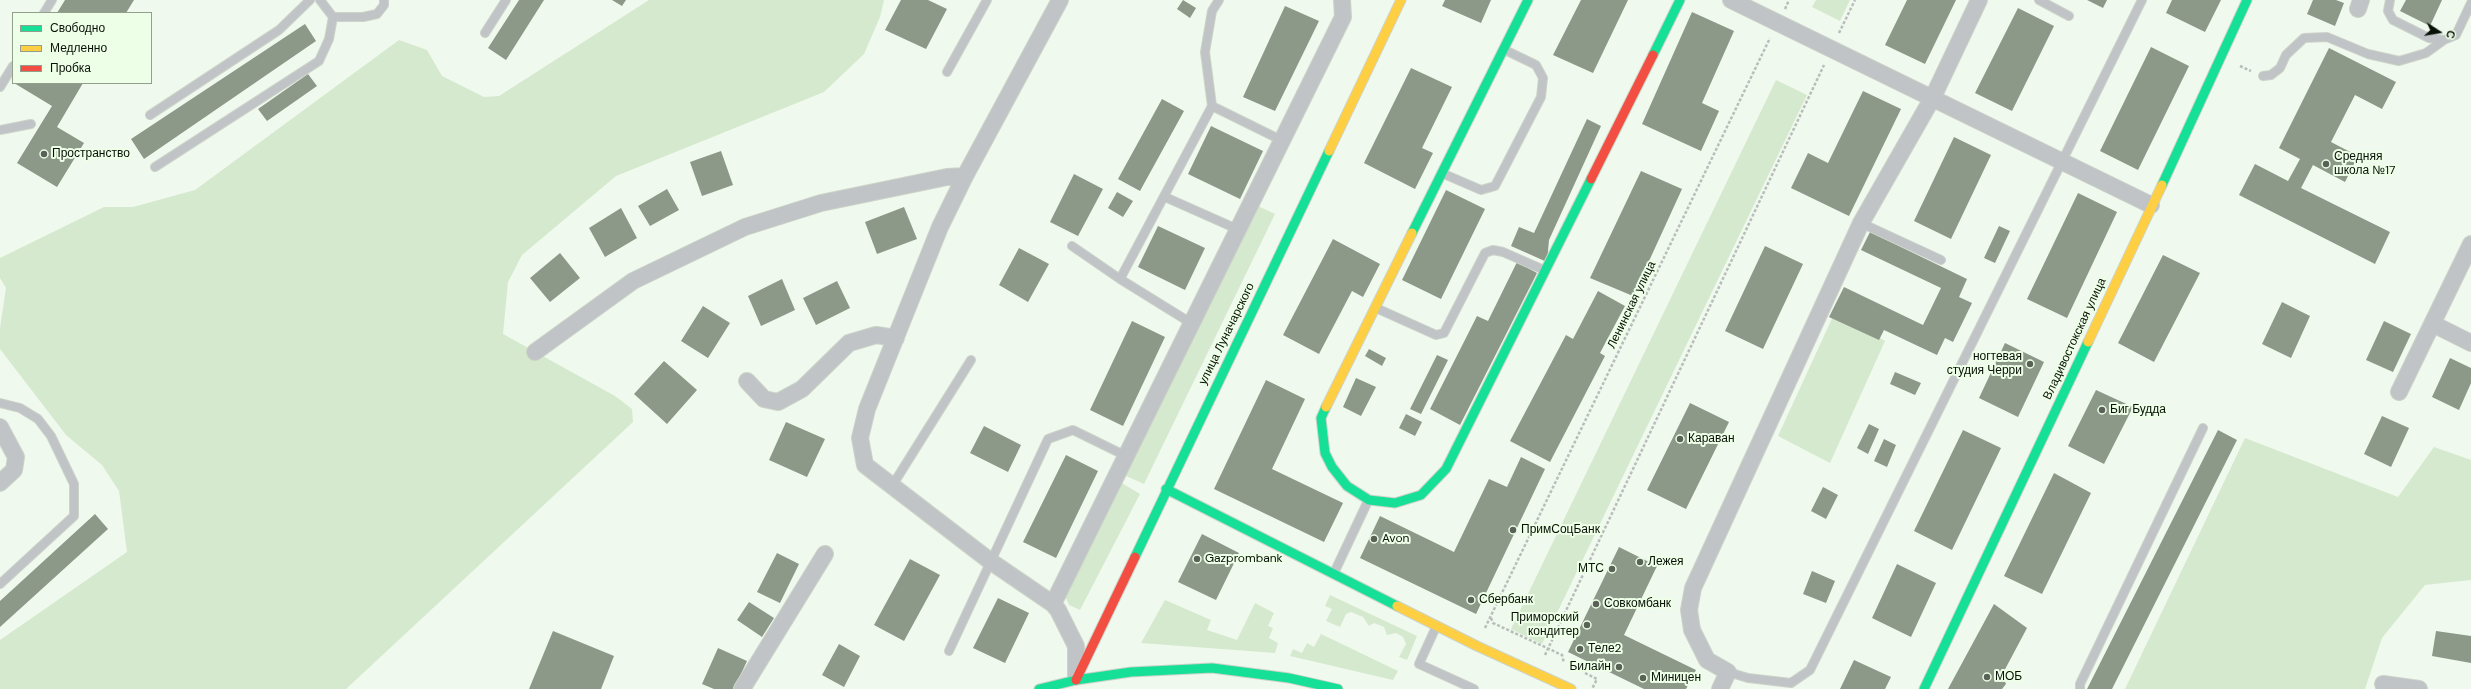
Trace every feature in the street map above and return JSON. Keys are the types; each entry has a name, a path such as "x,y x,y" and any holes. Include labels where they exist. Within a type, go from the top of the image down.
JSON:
{"main road":[{"name":"улица Луначарского","path":"1076,680 1401,0"},
{"path":"1528,0 1444,174 1321,418 1325,453 1332,467 1346,486 1369,500 1396,503 1421,495 1446,469 1680,0"},
{"name":"Владивостокская улица","path":"1924,689 2151,205 2222,58 2247,0"},
{"path":"1166,489 1437,626 1570,689"},
{"path":"1039,689 1076,680 1131,672 1212,668 1289,678 1338,689"}],"street":[{"path":"1060,0 965,176 940,227 867,409 860,438 865,465 990,561 1053,604 1058,610 1076,646 1076,680"},
{"path":"1053,604 1236,229 1283,141 1343,17 1342,0"},
{"path":"1731,0 1933,97 2151,205"},
{"path":"1720,689 1728,672 1707,660 1692,630 1689,610 1693,588 1861,223 1933,97 1979,0"},
{"path":"535,352 633,281 745,227 821,203 948,177 965,176"},
{"path":"2399,392 2471,244"},
{"path":"2432,324 2471,343"},
{"path":"747,381 764,399 778,402 802,389 850,343 876,335 896,338"},
{"path":"0,427 16,457 14,470 0,483"},
{"path":"742,689 825,554"},
{"path":"2383,684 2419,689"}],"lane":[{"path":"45,12 52,0"},
{"path":"150,115 279,30 310,0"},
{"path":"155,167 319,61 329,39 333,17 320,0"},
{"path":"333,17 363,17 377,14 384,5 384,0"},
{"path":"485,33 506,0"},
{"path":"947,72 987,0"},
{"path":"1120,279 1165,197 1212,106 1205,52 1212,11 1219,0"},
{"path":"2039,0 2069,16"},
{"path":"1728,672 1748,678 1791,683 1810,670 2142,0"},
{"path":"2390,0 2388,11 2393,20 2429,38 2444,40"},
{"path":"2263,76 2272,75 2280,68 2286,55 2304,38 2327,37 2368,54 2399,61 2426,53 2444,40 2456,35 2471,3"},
{"path":"1444,174 1481,190 1495,186 1541,97 1543,78 1536,64 1503,50"},
{"path":"0,87 12,68"},
{"path":"1212,106 1283,141"},
{"path":"0,130 31,124"},
{"path":"1165,197 1236,229"},
{"path":"1861,223 1941,260"},
{"path":"1072,246 1120,279 1191,323"},
{"path":"1376,308 1436,335 1444,333 1485,253 1493,250 1503,252 1545,270"},
{"path":"892,486 971,360"},
{"path":"0,403 20,408 38,419 51,436 74,484 74,516 0,584"},
{"path":"2080,689 2080,684 2203,428"},
{"path":"948,651 1048,440 1073,430 1126,456"},
{"path":"1333,574 1369,500"},
{"path":"1437,626 1419,664 1474,689"}],"path":[{"name":"Ленинская улица","path":"1569,665 1562,662 1562,655 1493,623 1491,617 1789,0"},
{"path":"1842,27 1855,0"},
{"path":"2222,58 2263,76"},
{"path":"1550,644 1811,93"},
{"path":"1583,672 1597,678 1592,689"}],"green space":[{"path":"649,0 884,0 880,17 864,54 824,92 616,176 522,255 508,282 503,334 615,396 632,409 633,422 346,689 0,689 0,640 127,552 119,491 102,465 66,435 0,349 0,328 6,288 0,278 0,258 104,207 133,207 195,190 399,40 427,50 442,76 484,97 499,96"},
{"path":"1816,0 1850,0 1840,21 1812,7"},
{"path":"1776,80 1807,95 1542,644 1511,629"},
{"path":"1256,205 1275,214 1144,484 1124,475"},
{"path":"1835,312 1885,341 1830,463 1778,436"},
{"path":"2245,438 2398,497 2434,447 2471,460 2471,580 2425,585 2382,638 2365,689 2125,689"},
{"path":"1120,482 1140,494 1080,610 1069,605 1065,596"},
{"path":"1330,595 1417,636 1407,660 1399,657 1406,644 1403,637 1396,633 1387,635 1384,627 1374,623 1369,626 1363,617 1351,612 1346,614 1340,627 1326,621 1332,609 1325,606"},
{"path":"1165,600 1211,620 1207,630 1237,640 1255,603 1274,613 1268,626 1273,628 1269,638 1278,643 1275,653 1141,643"},
{"path":"1321,634 1398,671 1393,680 1290,656 1293,649 1302,653 1307,643 1314,647"}],"building":[{"path":"65,0 134,0 127,12 58,12"},
{"path":"519,0 544,0 506,60 488,48"},
{"path":"612,0 626,0 622,6"},
{"path":"901,0 928,0 947,9 926,49 885,30"},
{"path":"1183,0 1196,8 1190,18 1177,9"},
{"path":"1445,0 1491,0 1481,23 1442,6"},
{"path":"1581,0 1628,0 1593,73 1553,55"},
{"path":"1907,0 1956,0 1925,64 1885,45"},
{"path":"2087,0 2107,0 2103,8"},
{"path":"2172,0 2221,0 2205,32 2166,13"},
{"path":"2313,0 2336,0 2344,3 2335,26 2307,14"},
{"path":"2406,0 2442,0 2430,26 2400,11"},
{"path":"1285,6 1319,21 1275,111 1243,97"},
{"path":"2018,8 2054,26 2012,111 1975,93"},
{"path":"1692,12 1734,31 1702,103 1719,111 1701,151 1642,124"},
{"path":"305,24 316,41 144,159 131,139"},
{"path":"2151,47 2189,66 2138,170 2100,151"},
{"path":"2329,48 2396,82 2382,109 2355,95 2331,142 2358,156 2345,182 2313,165 2301,188 2390,232 2375,264 2239,195 2255,164 2288,181 2300,159 2279,148"},
{"path":"1411,68 1452,87 1422,148 1433,153 1415,189 1364,163"},
{"path":"308,74 317,86 267,121 258,109"},
{"path":"16,84 82,84 57,127 84,143 57,187 17,163 52,106"},
{"path":"1863,91 1901,109 1849,216 1791,188 1808,153 1828,163"},
{"path":"1162,99 1184,111 1140,191 1118,179"},
{"path":"1587,119 1601,126 1549,240 1547,262 1511,246 1519,227 1534,233"},
{"path":"1211,126 1263,151 1240,199 1188,174"},
{"path":"1954,137 1991,155 1951,239 1914,221"},
{"path":"721,151 733,185 702,196 690,162"},
{"path":"1641,171 1682,189 1633,296 1590,278"},
{"path":"1074,174 1103,189 1078,236 1050,222"},
{"path":"667,189 679,210 650,226 638,206"},
{"path":"1446,190 1485,209 1441,299 1402,280"},
{"path":"1117,192 1133,201 1123,217 1108,208"},
{"path":"2078,193 2117,212 2067,318 2027,299"},
{"path":"904,207 917,239 877,254 865,222"},
{"path":"621,208 637,238 605,257 589,228"},
{"path":"1158,226 1205,248 1185,290 1138,267"},
{"path":"1999,226 2010,231 1995,263 1984,258"},
{"path":"1870,232 1967,279 1959,297 1972,303 1953,342 1945,338 1937,355 1884,330 1879,340 1829,317 1844,287 1923,325 1941,288 1861,250"},
{"path":"1333,239 1380,264 1363,297 1352,291 1319,354 1283,335"},
{"path":"1765,246 1803,264 1763,349 1725,331"},
{"path":"1019,248 1049,264 1028,302 999,285"},
{"path":"560,253 580,278 550,302 530,278"},
{"path":"2163,255 2200,273 2154,362 2118,343"},
{"path":"1517,262 1537,273 1460,425 1430,409 1477,316 1488,321"},
{"path":"782,279 795,310 761,326 748,296"},
{"path":"837,281 850,308 816,325 803,298"},
{"path":"1598,291 1625,306 1600,353 1605,356 1550,462 1510,441 1566,335 1573,339"},
{"path":"2282,302 2310,316 2291,358 2262,344"},
{"path":"703,306 730,323 708,358 681,341"},
{"path":"1132,321 1165,337 1123,426 1090,410"},
{"path":"2384,321 2411,334 2393,372 2366,360"},
{"path":"2005,343 2044,362 2018,417 1979,398"},
{"path":"1369,349 1386,358 1382,366 1365,356"},
{"path":"1437,355 1448,360 1421,414 1410,409"},
{"path":"2450,358 2471,368 2471,383 2459,410 2432,397"},
{"path":"664,361 697,390 667,424 634,394"},
{"path":"1895,372 1921,383 1915,395 1890,384"},
{"path":"1356,378 1376,387 1361,416 1343,407"},
{"path":"1266,380 1305,399 1272,469 1343,503 1324,542 1214,489"},
{"path":"2096,390 2133,407 2104,464 2068,446"},
{"path":"1690,403 1729,422 1686,509 1647,490"},
{"path":"1406,414 1422,422 1415,436 1399,428"},
{"path":"2382,416 2409,428 2391,467 2364,454"},
{"path":"786,422 825,439 807,477 769,460"},
{"path":"1869,424 1879,429 1868,454 1857,448"},
{"path":"984,426 1021,445 1008,472 970,453"},
{"path":"1963,430 2001,448 1952,550 1914,531"},
{"path":"2218,430 2237,440 2112,689 2087,689"},
{"path":"1884,439 1896,445 1887,467 1874,461"},
{"path":"1066,455 1098,471 1056,558 1023,542"},
{"path":"1521,457 1545,469 1476,614 1360,558 1380,516 1454,552 1489,479 1507,487"},
{"path":"2054,473 2091,493 2042,594 2004,576"},
{"path":"1823,487 1838,495 1826,519 1811,511"},
{"path":"95,514 108,529 0,627 0,601"},
{"path":"1202,534 1239,553 1216,600 1178,582"},
{"path":"1619,547 1657,566 1624,635 1696,670 1686,689 1644,689 1568,652"},
{"path":"777,553 799,564 780,603 757,592"},
{"path":"910,559 940,575 904,641 874,625"},
{"path":"1897,564 1936,583 1911,637 1872,618"},
{"path":"1812,571 1835,581 1826,603 1803,594"},
{"path":"998,598 1029,613 1005,663 973,648"},
{"path":"749,602 774,618 762,637 737,620"},
{"path":"1994,604 2027,628 2002,675 2006,684 2002,689 1948,689"},
{"path":"553,631 614,656 601,689 529,689"},
{"path":"2436,631 2471,636 2471,663 2432,656"},
{"path":"839,644 860,656 844,687 822,675"},
{"path":"718,648 747,661 734,689 714,689 702,684"},
{"path":"1854,660 1891,677 1885,689 1840,689"}],"traffic: fast":[{"path":"1412,233 1528,0"},
{"path":"1653,55 1680,0"},
{"path":"2162,185 2247,0"},
{"path":"1135,557 1329,151"},
{"path":"1326,407 1321,418 1325,453 1332,467 1347,486 1369,500 1395,503 1421,495 1446,469 1591,179"},
{"path":"1924,689 2088,342"},
{"path":"1166,489 1397,606"},
{"path":"1039,689 1076,680 1131,672 1212,668 1289,678 1338,689"}],"traffic: slow":[{"path":"1329,151 1401,0"},
{"path":"2088,342 2162,185"},
{"path":"1326,407 1412,233"},
{"path":"1397,606 1477,646 1571,689"}],"traffic: jam":[{"path":"1591,179 1653,55"},
{"path":"1076,680 1135,557"}],"place":[{"name":"Пространство","path":"44,154"},
{"name":"Средняя школа №17","path":"2326,164"},
{"name":"ногтевая студия Черри","path":"2030,364"},
{"name":"Биг Будда","path":"2102,410"},
{"name":"Караван","path":"1680,439"},
{"name":"ПримСоцБанк","path":"1513,530"},
{"name":"Avon","path":"1374,539"},
{"name":"Gazprombank","path":"1197,559"},
{"name":"Лежея","path":"1640,562"},
{"name":"МТС","path":"1612,569"},
{"name":"Сбербанк","path":"1471,600"},
{"name":"Совкомбанк","path":"1596,604"},
{"name":"Приморский кондитер","path":"1587,625"},
{"name":"Теле2","path":"1580,649"},
{"name":"Билайн","path":"1619,667"},
{"name":"МОБ","path":"1987,677"},
{"name":"Миницен","path":"1643,678"}]}
